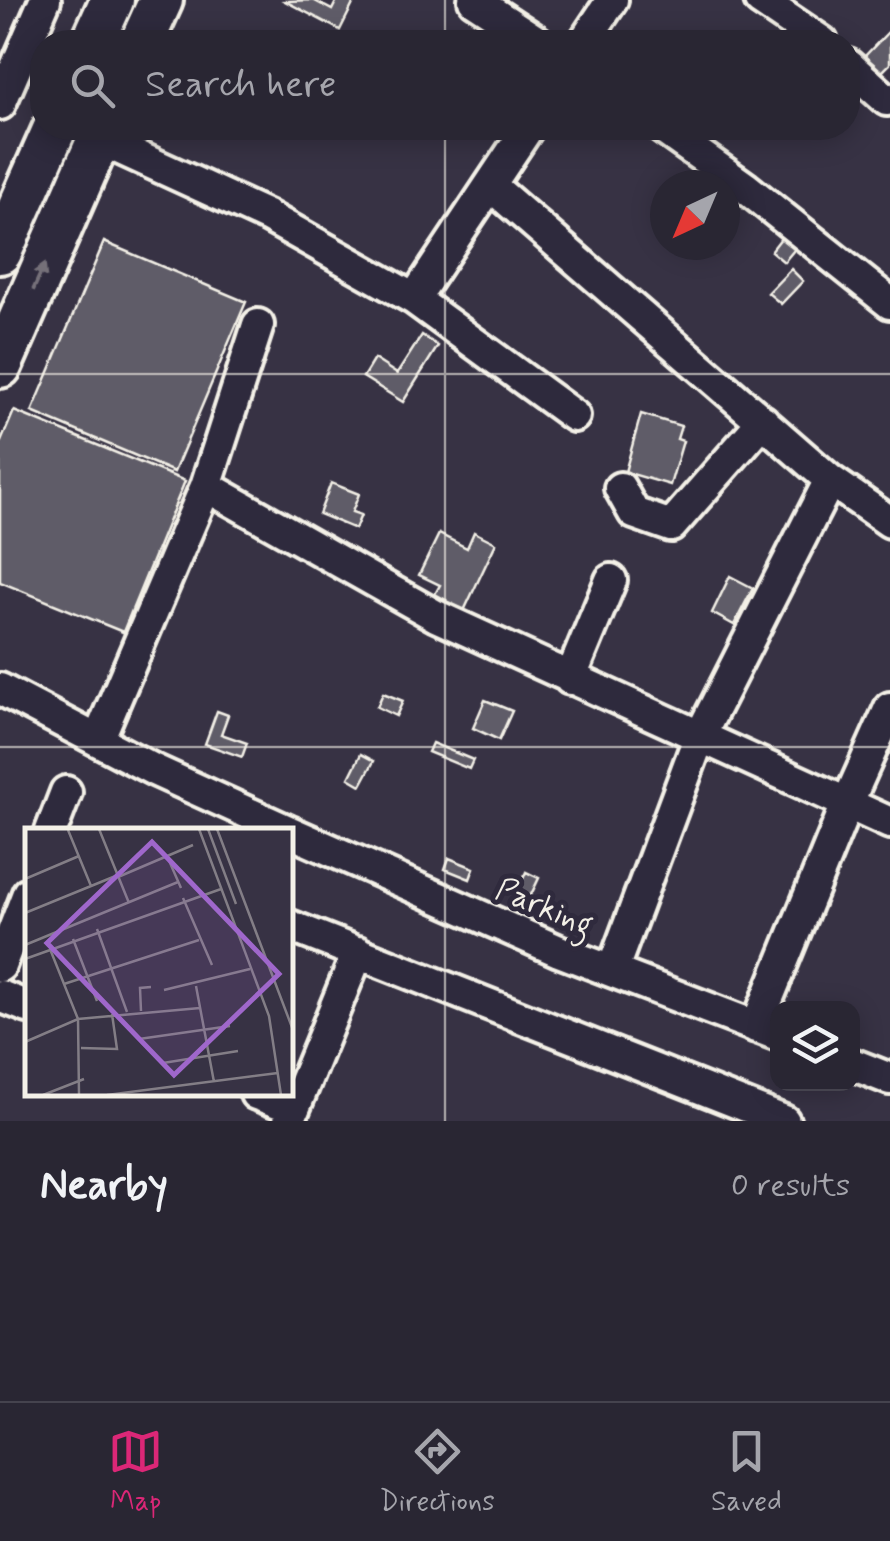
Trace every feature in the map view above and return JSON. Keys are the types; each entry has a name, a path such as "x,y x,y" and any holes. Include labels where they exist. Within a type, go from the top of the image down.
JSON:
{"highway":[{"path":"98,30 112,0"},
{"path":"147,30 161,0"},
{"path":"0,252 51,140"},
{"path":"0,366 99,140"}],"street":[{"path":"32,30 45,0"},
{"path":"474,0 520,30"},
{"path":"592,30 612,0"},
{"path":"760,0 804,30"},
{"path":"0,104 30,35"},
{"path":"860,76 887,100"},
{"path":"116,140 267,216 414,300 574,416"},
{"path":"414,300 520,140"},
{"path":"679,140 746,188 890,303"},
{"path":"490,185 830,480 890,522"},
{"path":"98,740 206,486 258,325"},
{"path":"620,488 634,514 672,526 763,422"},
{"path":"612,971 699,738 830,480"},
{"path":"206,486 436,616 890,823"},
{"path":"570,678 611,580"},
{"name":"Parking","path":"0,689 154,770 282,828"},
{"path":"767,1031 847,804 890,708"},
{"path":"52,828 66,792"},
{"name":"Parking","path":"292,832 612,971 767,1031"},
{"path":"0,966 25,901"},
{"path":"292,927 784,1121"},
{"path":"260,1096 292,1114 358,952"},
{"path":"0,996 25,1006"},
{"path":"860,1067 890,1079"}],"building":[{"path":"313,0 332,10 337,0 355,0 340,30 285,1"},
{"path":"890,30 890,64 882,72 864,57"},
{"path":"785,233 799,244 784,262 771,251"},
{"path":"104,242 246,302 174,472 32,412"},
{"path":"791,269 803,281 781,304 768,293"},
{"path":"422,335 438,346 403,402 363,377 374,359 397,374"},
{"path":"14,411 185,481 123,632 0,582 0,444"},
{"path":"641,414 681,426 677,439 683,441 670,485 625,472"},
{"path":"331,483 359,494 352,512 361,515 355,529 319,514"},
{"path":"474,532 496,543 462,615 442,606 446,600 435,594 440,585 419,575 439,534 467,548"},
{"path":"730,576 753,588 734,625 712,613"},
{"path":"383,693 403,701 396,716 377,707"},
{"path":"485,700 512,711 499,740 473,728"},
{"path":"217,711 228,715 221,734 247,743 242,757 205,744"},
{"path":"432,743 473,760 469,769 428,752"},
{"path":"361,754 374,761 361,785 349,778"},
{"path":"449,858 474,868 470,879 445,869"},
{"path":"526,872 539,878 528,901 516,895"}]}
